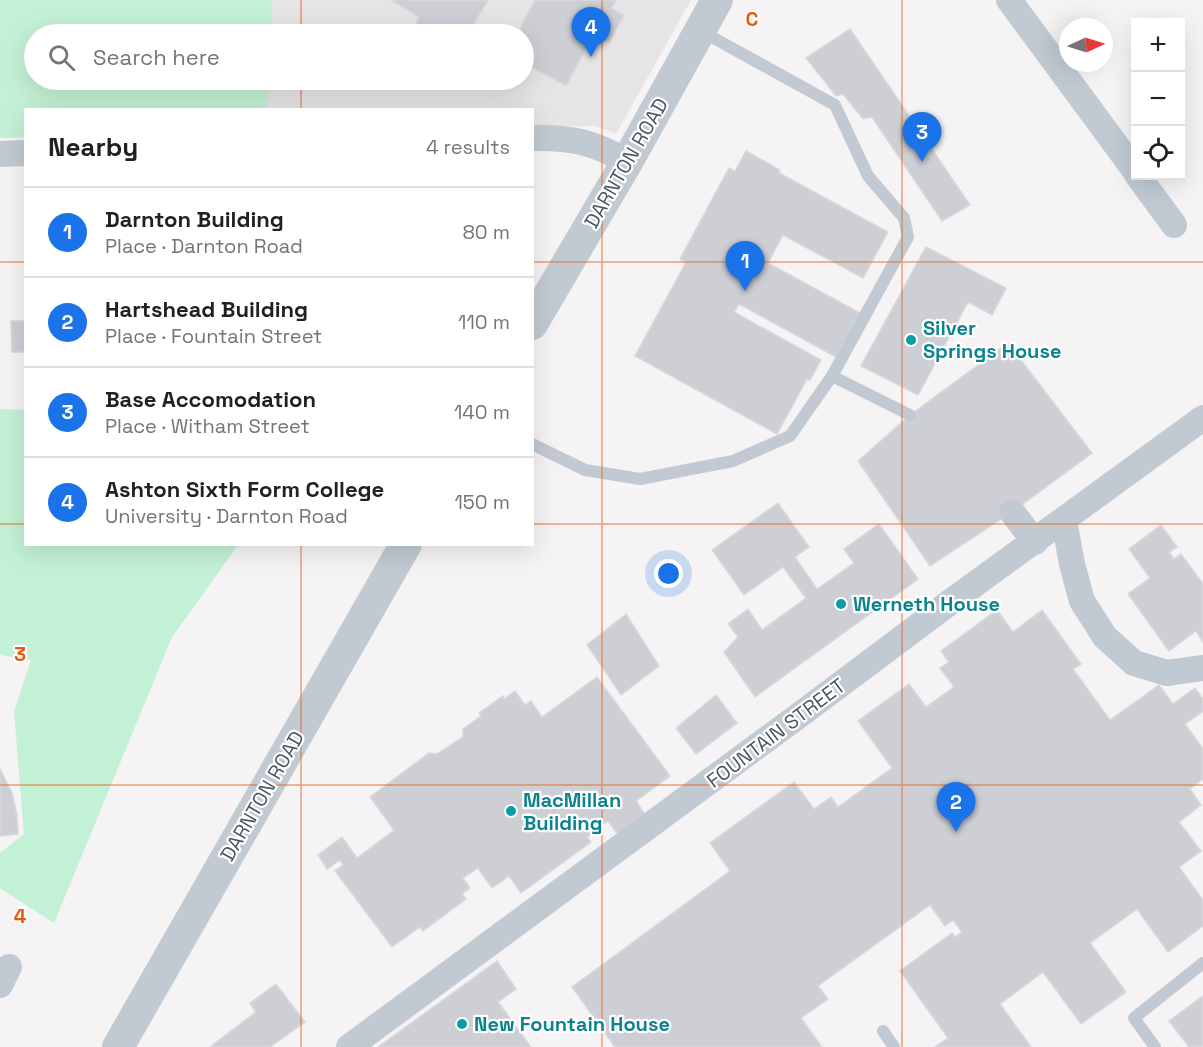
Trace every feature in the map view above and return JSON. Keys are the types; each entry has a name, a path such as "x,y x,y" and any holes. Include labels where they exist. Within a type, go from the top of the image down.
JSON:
{"street":[{"name":"DARNTON ROAD","path":"534,321 627,162 717,0"},
{"path":"1009,0 1131,166"},
{"path":"534,138 579,140 608,150 627,162"},
{"path":"0,154 24,153"},
{"path":"1141,180 1174,225"},
{"name":"FOUNTAIN STREET","path":"349,1047 1203,418"},
{"path":"1012,512 1035,542"},
{"path":"1064,520 1082,601 1105,637 1134,663 1167,673 1203,668"},
{"name":"DARNTON ROAD","path":"118,1047 405,546"}],"lane":[{"path":"534,445 585,470 640,479 733,461 790,436 831,376 908,237 904,218 868,176 835,105 701,31"},
{"path":"831,376 910,416"},
{"path":"1155,1047 1134,1018 1203,963"},
{"path":"883,1031 894,1047"}],"shaded area":[{"path":"0,0 691,0 616,134 596,126 534,127 534,108 24,108 24,137 0,138"}],"green space":[{"path":"0,0 272,0 271,24 24,24 24,90 269,90 268,108 24,108 24,137 0,138"},
{"path":"0,409 24,410 24,546 237,546 172,637 54,923 0,888 0,853 24,834 14,712 31,660 0,655"}],"building":[{"path":"391,0 488,0 474,24 416,24 419,17"},
{"path":"535,0 616,0 611,8 624,15 609,42 594,34 566,86 534,68 534,24 522,24"},
{"path":"850,29 970,205 942,221 872,117 863,119 843,94 836,96 806,58"},
{"path":"746,151 780,170 779,173 888,232 863,278 783,235 768,263 860,313 836,357 739,304 734,312 821,360 810,380 807,379 777,434 635,356 686,262 680,259 729,168 735,171"},
{"name":"Silver Springs House","path":"926,247 1006,288 992,315 968,302 918,395 861,366"},
{"path":"11,321 24,321 24,352 12,352"},
{"path":"1008,343 1092,453 1012,512 930,566 858,461 910,415"},
{"name":"Werneth House","path":"778,503 809,547 795,557 817,589 854,563 844,549 879,524 918,579 755,697 724,652 738,637 728,624 748,609 762,630 806,598 783,567 744,595 712,550"},
{"path":"1161,525 1177,547 1169,552 1174,559 1181,554 1203,584 1203,642 1196,631 1169,651 1128,594 1150,578 1129,549"},
{"path":"997,610 1013,632 1042,610 1081,664 1073,669 1110,720 1159,685 1173,704 1195,688 1203,699 1203,711 1185,724 1203,749 1203,779 1190,789 1201,805 1179,822 1201,851 1179,867 1203,900 1203,926 1168,952 1137,909 1090,943 1126,992 1081,1024 1043,972 1000,1004 1031,1047 935,1047 948,1038 900,971 952,933 955,937 962,932 953,920 945,926 930,905 818,986 828,999 801,1018 822,1047 615,1047 572,987 730,871 710,843 794,782 814,809 831,797 838,807 892,768 858,721 909,684 926,707 954,687 940,668 949,662 941,651"},
{"path":"626,614 659,666 621,695 587,645"},
{"name":"MacMillan Building","path":"597,677 670,776 636,801 649,820 622,840 608,821 587,837 591,842 521,893 509,876 492,888 478,868 463,878 470,888 462,894 466,899 423,931 420,927 392,947 335,871 343,865 340,860 327,869 318,855 342,837 357,858 394,830 370,797 429,753 437,754 463,737 463,729 481,716 479,713 503,696 504,699 515,691 525,705 531,701 542,717"},
{"path":"716,695 737,723 696,754 676,728"},
{"path":"0,769 12,793 18,834 0,836"},
{"name":"New Fountain House","path":"497,961 516,989 498,1002 531,1047 378,1047"},
{"path":"276,984 305,1022 270,1047 210,1047 256,1012 250,1003"},
{"path":"1203,996 1203,1046 1189,1047 1169,1021"}],"place":[{"name":"Ashton Sixth Form College","path":"591,57"},
{"name":"Base Accomodation","path":"922,162"},
{"name":"Darnton Building","path":"745,291"},
{"name":"Silver Springs House","path":"911,340"},
{"name":"Werneth House","path":"841,604"},
{"name":"MacMillan Building","path":"511,811"},
{"name":"Hartshead Building","path":"956,832"},
{"name":"New Fountain House","path":"462,1024"}]}
